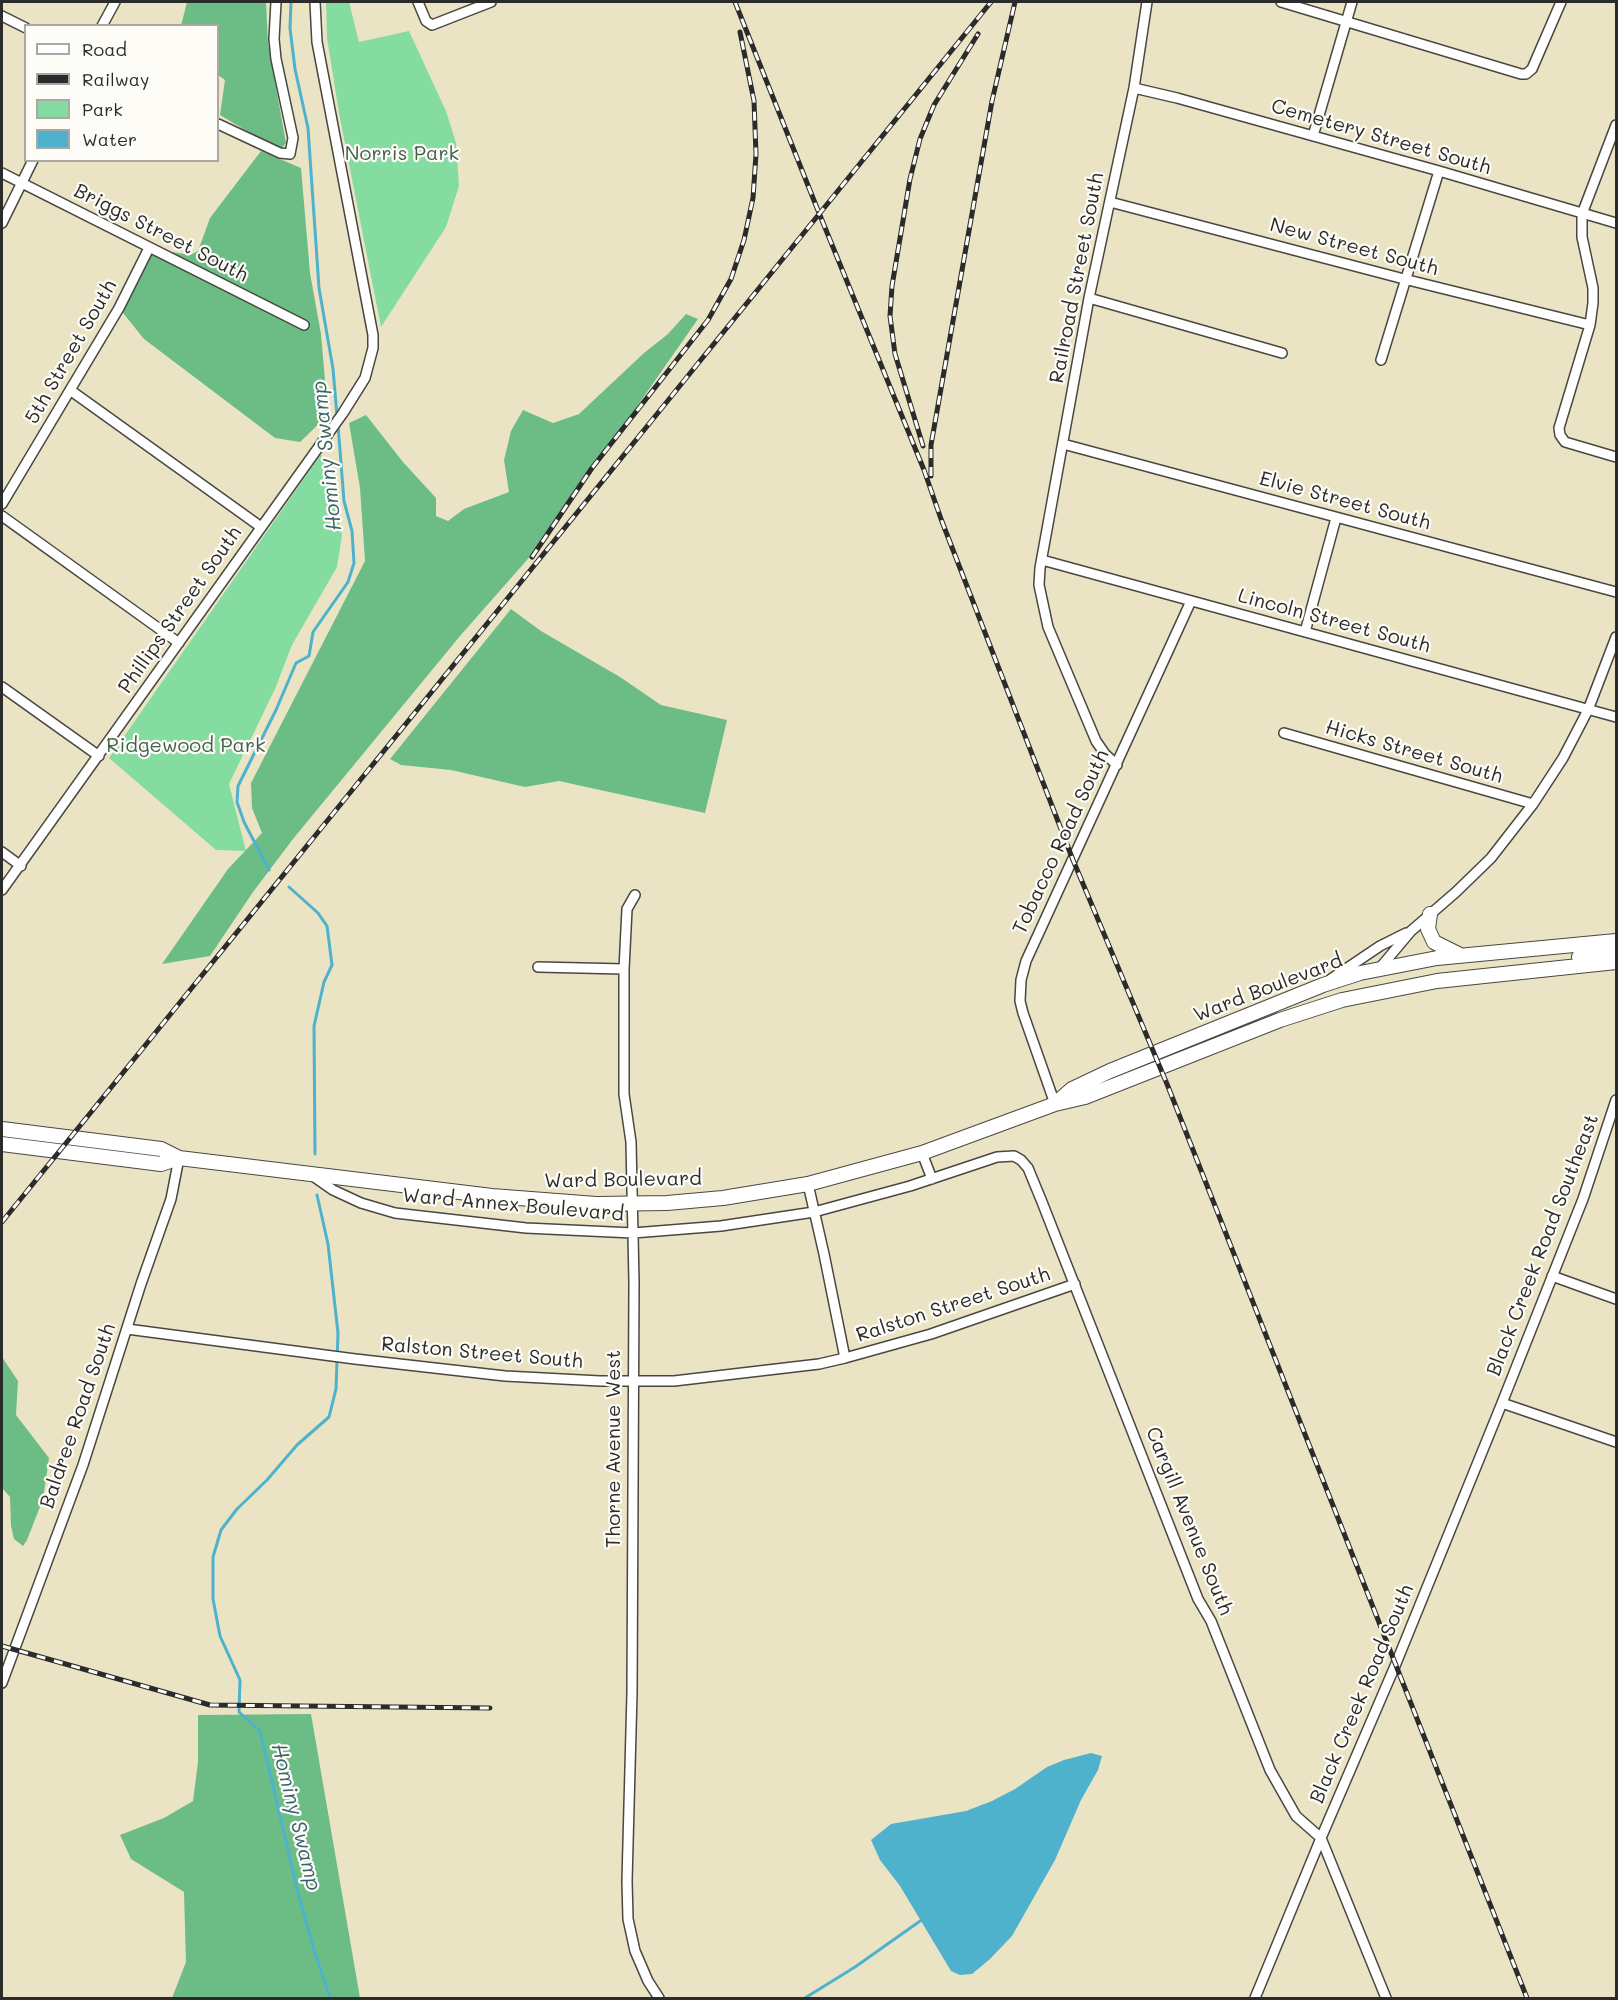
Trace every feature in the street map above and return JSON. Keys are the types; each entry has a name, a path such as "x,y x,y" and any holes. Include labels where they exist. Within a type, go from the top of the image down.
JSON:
{"highway":[{"path":"1430,914 1428,929 1434,942 1463,956"},
{"name":"Ward Boulevard","path":"1055,1104 1072,1089 1110,1071 1323,984 1380,969 1437,958 1617,941"},
{"path":"1462,978 1525,962 1617,952"},
{"name":"Ward Boulevard","path":"2,1129 161,1149 179,1158 542,1201 633,1204 723,1198 808,1184 872,1168 1055,1104 1085,1097 1280,1020 1351,998 1462,978 1617,962"},
{"path":"1587,965 1600,970 1617,968"},
{"path":"1351,998 1380,969"},
{"name":"Ward Boulevard","path":"2,1144 161,1164 179,1158"}],"street":[{"path":"103,24 115,2"},
{"path":"219,124 280,153 290,154 293,138 276,59 274,39 276,2"},
{"name":"Phillips Street South","path":"2,890 354,397 365,378 370,363 373,335 317,42 315,2"},
{"path":"418,2 426,21 432,25 491,2"},
{"name":"Railroad Street South","path":"1117,765 1104,754 1096,741 1048,627 1039,585 1089,298 1134,88 1147,2"},
{"path":"1281,2 1521,74 1529,72 1538,57 1561,2"},
{"path":"1313,136 1352,2"},
{"path":"2,16 24,27"},
{"name":"Cemetery Street South","path":"1134,88 1439,171 1617,223"},
{"path":"1617,125 1582,214 1582,237 1593,288 1590,325 1559,428 1564,442 1617,457"},
{"path":"2,223 32,162"},
{"path":"1381,360 1439,171"},
{"name":"Briggs Street South","path":"2,173 304,325"},
{"name":"New Street South","path":"1110,202 1590,325"},
{"name":"5th Street South","path":"2,504 119,309 149,248"},
{"path":"1089,298 1282,353"},
{"path":"70,390 261,526"},
{"name":"Elvie Street South","path":"1064,444 1617,592"},
{"path":"2,516 179,643"},
{"path":"1305,632 1336,518"},
{"name":"Lincoln Street South","path":"1042,561 1617,717"},
{"name":"Tobacco Road South","path":"1055,1104 1020,1001 1021,980 1026,961 1191,601"},
{"path":"1380,969 1411,931 1491,858 1533,804 1563,758 1588,710 1617,637"},
{"path":"2,687 99,756"},
{"name":"Hicks Street South","path":"1284,733 1533,804"},
{"path":"2,852 21,866"},
{"name":"Thorne Avenue West","path":"635,895 627,909 624,969 624,1094 631,1142 633,1204 632,1693 628,1813 628,1919 640,1965 659,1998"},
{"path":"1323,984 1380,946 1411,931"},
{"path":"538,967 624,969"},
{"name":"Black Creek Road Southeast","path":"1502,1402 1583,1199 1617,1100"},
{"path":"922,1152 932,1179"},
{"name":"Cargill Avenue South","path":"932,1179 997,1157 1014,1156 1028,1168 1198,1599 1211,1621 1270,1770 1296,1816 1321,1838 1386,1998"},
{"name":"Baldree Road South","path":"2,1683 83,1465 171,1199 179,1158"},
{"name":"Ward Annex Boulevard","path":"311,1174 333,1190 361,1203 395,1213 526,1228 633,1233 722,1226 814,1212 932,1179"},
{"path":"808,1184 844,1358"},
{"path":"1552,1276 1617,1299"},
{"name":"Ralston Street South","path":"127,1329 505,1376 600,1381 674,1381 819,1364 844,1358 931,1334 1075,1284"},
{"path":"1502,1402 1617,1442"},
{"name":"Black Creek Road South","path":"1255,1998 1502,1402"}],"green space":[{"path":"187,2 266,2 268,43 286,143 282,148 270,145 220,115 225,80 219,76 219,24 182,24"},
{"name":"Norris Park","path":"326,2 349,2 359,42 409,31 446,111 456,143 459,186 446,227 381,327 339,113 327,38"},
{"path":"261,151 301,168 310,273 321,334 328,415 300,442 275,438 144,339 119,308 149,248 190,255 198,251 210,218"},
{"path":"686,314 698,319 541,544 460,636 293,839 253,892 210,956 162,964 228,869 262,833 252,808 251,783 365,561 360,488 349,423 366,415 403,462 436,498 436,516 448,521 464,509 509,492 504,460 511,431 523,410 553,423 579,414 644,353 668,334"},
{"name":"Ridgewood Park","path":"321,454 342,535 337,567 292,645 275,689 229,784 246,851 216,850 109,758"},
{"path":"511,609 541,631 620,677 661,705 727,720 705,813 559,781 525,787 451,770 401,765 390,759"},
{"path":"2,1357 18,1381 16,1415 49,1458 43,1499 23,1546 14,1539 10,1497 2,1488"},
{"path":"311,1714 360,1998 172,1998 186,1962 184,1892 131,1859 120,1835 164,1818 193,1801 198,1762 198,1715"}],"water":[{"path":"1091,1753 1102,1756 1098,1770 1081,1800 1055,1860 1012,1936 972,1974 960,1975 951,1971 900,1886 880,1860 871,1840 891,1824 966,1811 992,1801 1015,1789 1047,1767"}],"waterway":[{"name":"Hominy Swamp","path":"291,2 290,28 295,69 308,128 319,288 333,369 337,416"},
{"name":"Hominy Swamp","path":"269,870 244,822 237,802 238,786 276,710 296,663 309,656 313,632 348,582 354,563 352,531 344,501 338,425"},
{"name":"Hominy Swamp","path":"289,887 318,913 327,926 332,965 324,982 314,1026 315,1154"},
{"name":"Hominy Swamp","path":"317,1195 328,1244 338,1333 336,1389 329,1417 297,1445 267,1480 237,1509 221,1530 213,1557 213,1599 220,1636 240,1680 239,1712 260,1731 297,1889 330,1998"},
{"path":"805,1998 855,1967 923,1919"}],"railway":[{"path":"735,2 924,470 1073,860 1167,1084 1527,1998"},
{"path":"2,1222 991,2"},
{"path":"931,476 931,445 992,101 1015,2"},
{"path":"532,557 592,468 708,320 731,279 744,240 753,198 756,154 754,101 740,32"},
{"path":"923,446 895,354 890,316 892,286 910,179 920,139 934,105 978,34"},
{"path":"2,1646 210,1705 490,1708"}]}
